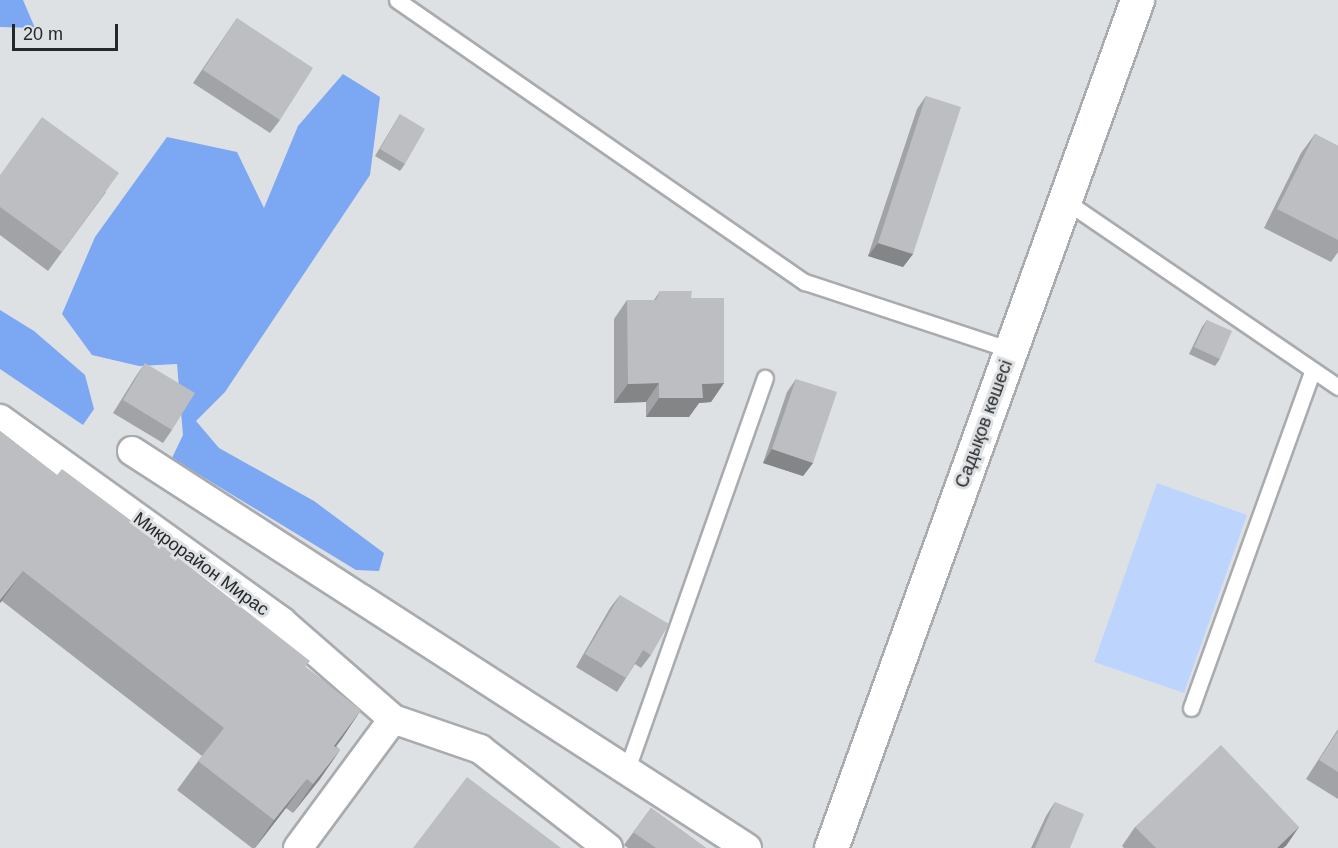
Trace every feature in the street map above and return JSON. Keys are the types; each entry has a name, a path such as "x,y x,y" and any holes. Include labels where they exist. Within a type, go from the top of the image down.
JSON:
{"street":[{"name":"Садықов көшесі","path":"831,848 1137,0"},
{"name":"Микрорайон Мирас","path":"0,419 282,622 393,719 480,749 608,848"},
{"path":"132,451 747,848"},
{"path":"298,848 393,719"}],"lane":[{"path":"397,0 805,282 1011,350"},
{"path":"1064,200 1338,387"},
{"path":"1191,708 1313,370"},
{"path":"626,772 765,378"}],"shaded area":[{"path":"0,0 23,0 35,28 0,27"},
{"path":"343,74 380,97 370,175 225,392 196,421 219,448 314,501 384,553 379,571 356,570 172,458 183,435 177,364 139,366 92,355 62,314 95,237 167,137 237,152 264,208 298,126"},
{"path":"0,310 34,331 85,375 94,409 83,425 0,369"},
{"path":"1157,483 1247,515 1184,693 1094,662"}],"building":[{"path":"237,18 313,68 280,120 203,70"},
{"path":"926,96 961,107 913,254 878,243"},
{"path":"400,114 425,129 405,164 380,149"},
{"path":"42,117 119,173 62,252 0,207 0,175"},
{"path":"1315,134 1338,146 1338,240 1277,209"},
{"path":"660,291 692,291 691,298 724,298 724,383 702,384 703,398 659,398 659,383 628,384 627,300 656,300"},
{"path":"1207,320 1232,331 1220,359 1194,347"},
{"path":"145,363 195,393 172,430 123,400"},
{"path":"796,379 837,392 813,463 772,449"},
{"path":"0,431 57,475 62,469 129,519 310,661 305,667 361,710 334,746 340,750 313,784 307,779 274,820 198,761 224,728 23,571 0,600"},
{"path":"620,595 669,624 651,655 643,650 626,678 585,654"},
{"path":"1338,731 1338,772 1319,760"},
{"path":"1221,745 1299,827 1277,848 1156,848 1135,827"},
{"path":"467,777 561,848 413,848"},
{"path":"1055,802 1084,814 1070,848 1035,848"},
{"path":"651,808 706,848 656,848 633,832"}]}
